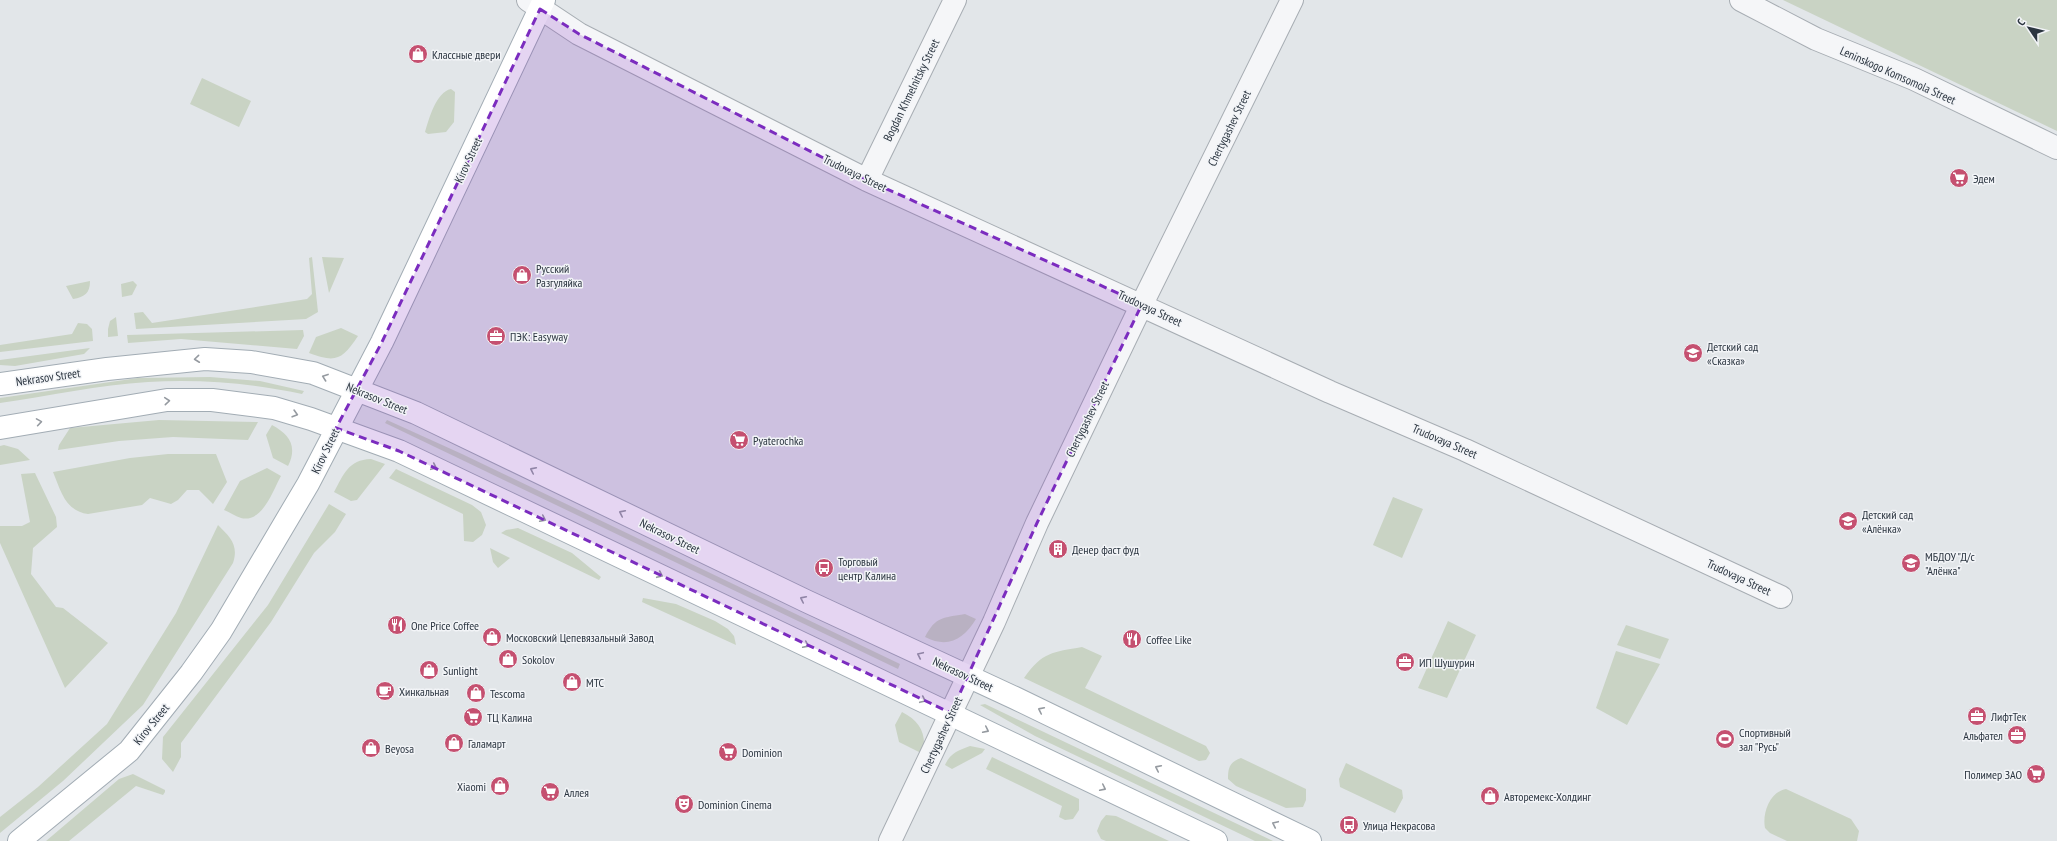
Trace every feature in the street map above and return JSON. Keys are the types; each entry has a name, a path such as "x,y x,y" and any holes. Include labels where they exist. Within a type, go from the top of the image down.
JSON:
{"main road":[{"name":"Kirov Street","path":"19,841 130,750 191,673 221,631 308,484 382,342 537,3"},
{"name":"Nekrasov Street","path":"0,384 107,369 205,359 251,362 313,373 416,413 806,601 1015,698 1310,841"},
{"path":"0,428 167,400 212,400 274,408 336,428 399,451 951,713 1216,841"}],"street":[{"name":"Bogdan Khmelnitsky Street","path":"867,180 955,0"},
{"name":"Chertygashev Street","path":"890,841 968,677 1037,523 1142,304 1292,0"},
{"name":"Leninskogo Komsomola Street","path":"1741,0 1816,39 1914,80 2057,148"},
{"name":"Trudovaya Street","path":"537,3 595,42 867,180 1142,304 1330,392 1480,456 1781,597"}],"highlighted area":[{"path":"540,9 579,34 867,180 1142,304 1037,523 951,713 399,451 336,428 382,342"}],"green space":[{"path":"1783,0 2057,0 2057,131"},
{"path":"202,78 251,101 239,127 190,104"},
{"path":"451,89 455,92 454,122 446,132 428,134 425,132 437,100 446,91"},
{"path":"312,257 318,312 306,319 136,329 134,313 143,312 152,323 307,299 312,294 309,258"},
{"path":"322,257 344,258 329,293"},
{"path":"90,281 89,289 86,294 73,299 66,286"},
{"path":"133,281 137,285 132,295 122,297 121,284"},
{"path":"116,317 118,336 108,337 110,321"},
{"path":"78,323 87,324 92,329 93,341 0,352 0,345 72,334"},
{"path":"341,328 358,336 343,355 326,358 309,353 316,337"},
{"path":"303,330 304,336 297,349 181,339 128,343 127,335"},
{"path":"90,348 84,354 15,366 0,365 0,360"},
{"path":"210,377 260,381 304,391 302,394 264,387 225,383 167,381 111,386 0,403 0,398 138,378"},
{"path":"159,420 258,422 248,440 173,437 119,441 58,450 59,445 70,428"},
{"path":"387,420 462,454 900,664 898,669 385,423"},
{"path":"272,425 283,432 290,441 292,452 288,466 273,458 266,435"},
{"path":"4,445 18,449 30,460 0,465 0,446"},
{"path":"168,454 216,454 227,482 213,504 199,490 187,490 178,500 171,504 150,498 142,505 88,514 74,509 69,504 62,493 53,472 130,458"},
{"path":"371,459 385,464 357,500 351,501 334,492 344,474 352,465 363,460"},
{"path":"267,468 281,476 271,497 261,511 255,516 241,518 224,510 240,481"},
{"path":"396,469 472,505 481,512 486,525 482,535 473,542 464,541 463,514 389,478"},
{"path":"35,473 56,517 57,527 33,548 31,574 56,607 63,608 108,643 65,688 0,543 0,526 22,526 30,522 21,474"},
{"path":"1393,497 1423,509 1402,558 1373,545"},
{"path":"329,504 346,514 335,532 314,553 271,622 181,743 181,757 173,772 162,759 163,737 268,605"},
{"path":"218,525 230,538 234,546 235,557 233,563 143,705 63,781 0,833 0,817 38,787 107,724 176,613"},
{"path":"518,528 572,553 601,577 599,580 501,533 506,530"},
{"path":"490,548 510,558 498,568 493,562"},
{"path":"643,598 676,604 715,621 728,629 734,636 736,645 642,602"},
{"path":"965,614 976,619 961,637 948,642 941,642 925,637 933,625 941,619"},
{"path":"1448,621 1476,635 1447,698 1418,688"},
{"path":"1626,625 1669,639 1660,659 1617,645"},
{"path":"1082,647 1102,656 1085,688 1206,746 1210,753 1206,760 1199,761 1024,678 1030,669 1043,658 1063,650"},
{"path":"1616,651 1660,664 1627,725 1596,708"},
{"path":"985,704 1273,841 1255,841 1035,736 980,705"},
{"path":"902,712 918,724 921,729 924,740 923,754 899,742 895,725"},
{"path":"970,746 985,749 982,753 952,769 945,765 952,755"},
{"path":"992,757 1079,799 1079,810 1073,819 1065,820 1059,817 1062,806 986,769"},
{"path":"1241,758 1306,789 1306,800 1303,807 1286,808 1236,786 1228,779 1228,771 1234,761"},
{"path":"1346,763 1402,790 1403,798 1395,813 1340,787 1339,779"},
{"path":"133,774 165,790 165,792 163,795 136,786 69,841 46,841 119,779"},
{"path":"1786,789 1851,819 1859,831 1857,841 1787,841 1770,833 1765,828 1764,822 1768,804 1776,794"},
{"path":"1106,815 1116,816 1169,841 1106,841 1101,839 1097,831 1101,821"}],"place":[{"name":"Классные двери","path":"418,54"},
{"name":"Эдем","path":"1959,178"},
{"name":"Русский Разгуляйка","path":"522,275"},
{"name":"ПЭК: Easyway","path":"496,336"},
{"name":"Детский сад «Сказка»","path":"1693,353"},
{"name":"Pyaterochka","path":"739,440"},
{"name":"Детский сад «Алёнка»","path":"1848,521"},
{"name":"Денер фаст фуд","path":"1058,549"},
{"name":"МБДОУ \"Д/с \"Алёнка\"","path":"1911,563"},
{"name":"Торговый центр Калина","path":"824,568"},
{"name":"One Price Coffee","path":"397,625"},
{"name":"Московский Цепевязальный Завод","path":"492,637"},
{"name":"Coffee Like","path":"1132,639"},
{"name":"Sokolov","path":"508,659"},
{"name":"ИП Шушурин","path":"1405,662"},
{"name":"Sunlight","path":"429,670"},
{"name":"МТС","path":"572,682"},
{"name":"Хинкальная","path":"385,691"},
{"name":"Tescoma","path":"476,693"},
{"name":"ЛифтТек","path":"1977,716"},
{"name":"ТЦ Калина","path":"473,717"},
{"name":"Альфател","path":"2017,735"},
{"name":"Спортивный зал \"Русь\"","path":"1725,739"},
{"name":"Галамарт","path":"454,743"},
{"name":"Beyosa","path":"371,748"},
{"name":"Dominion","path":"728,752"},
{"name":"Полимер ЗАО","path":"2036,774"},
{"name":"Xiaomi","path":"500,786"},
{"name":"Аллея","path":"550,792"},
{"name":"Авторемекс-Холдинг","path":"1490,796"},
{"name":"Dominion Cinema","path":"684,804"},
{"name":"Улица Некрасова","path":"1349,825"}]}
